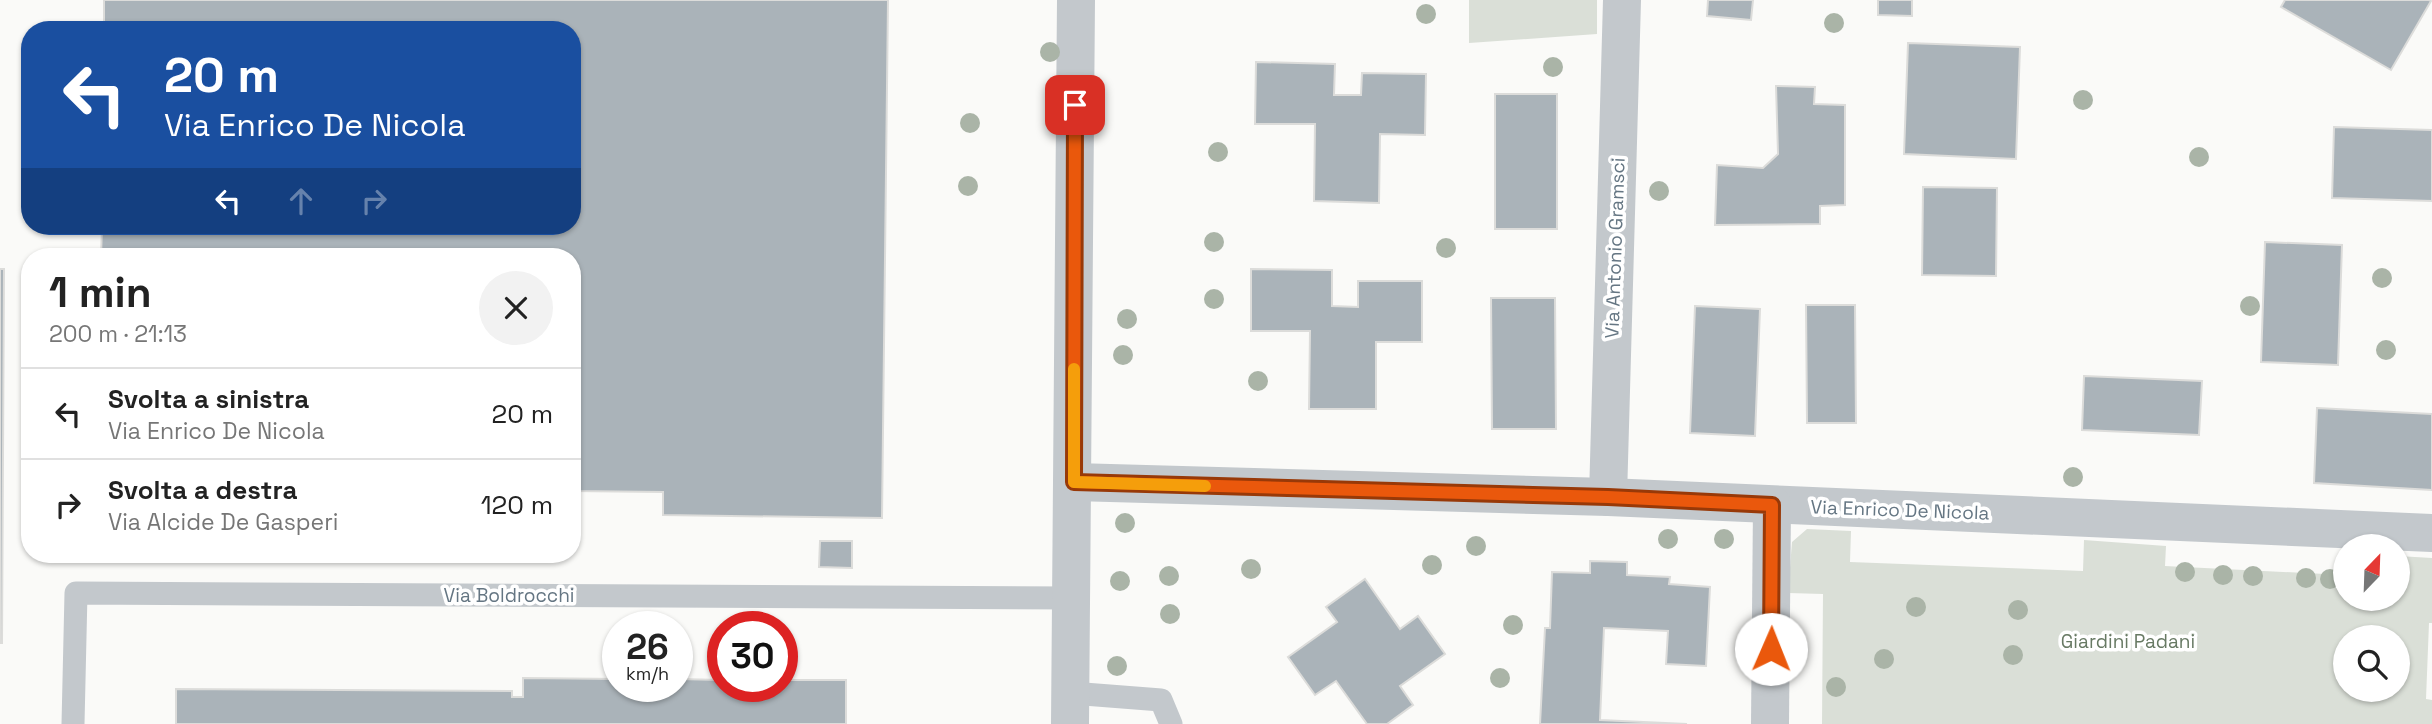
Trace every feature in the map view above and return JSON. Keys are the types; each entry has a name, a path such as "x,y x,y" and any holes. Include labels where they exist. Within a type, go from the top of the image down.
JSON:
{"street":[{"path":"1071,708 1076,0"},
{"name":"Via Antonio Gramsci","path":"1608,497 1622,0"},
{"name":"Via Enrico De Nicola","path":"1074,482 1608,497 2432,533"},
{"path":"1770,724 1772,505"}],"lane":[{"name":"Via Boldrocchi","path":"73,724 76,593 1072,598"},
{"path":"1071,708 1161,700 1171,724"}],"green space":[{"path":"1469,0 1597,0 1597,34 1469,43"},
{"name":"Giardini Padani","path":"1807,529 1851,531 1850,562 2083,571 2084,540 2166,546 2165,566 2333,574 2333,611 2410,611 2410,557 2432,558 2432,623 2429,623 2426,699 2432,700 2432,724 1822,724 1823,594 1788,593 1792,542"}],"building":[{"path":"104,0 888,0 882,518 663,515 663,492 581,491 581,248 101,248 102,235 581,235 581,21 104,21"},
{"path":"1708,0 1753,0 1751,20 1707,16"},
{"path":"1878,0 1912,0 1912,16 1878,15"},
{"path":"2285,0 2431,1 2391,70 2281,7"},
{"path":"1908,43 2020,47 2016,159 1904,154"},
{"path":"1256,62 1335,64 1334,95 1361,95 1362,73 1426,74 1425,135 1380,134 1379,203 1314,201 1315,124 1255,124"},
{"path":"1776,86 1815,87 1814,104 1845,105 1845,205 1820,206 1820,224 1715,225 1717,165 1763,168 1778,154"},
{"path":"1495,94 1557,94 1557,229 1495,229"},
{"path":"2334,127 2432,130 2432,201 2332,198"},
{"path":"1923,187 1997,188 1996,276 1922,275"},
{"path":"2265,242 2342,245 2338,365 2261,362"},
{"path":"0,269 4,269 2,643 0,643"},
{"path":"1251,269 1332,270 1332,306 1358,307 1358,281 1422,281 1422,342 1376,342 1376,409 1309,409 1310,331 1251,331"},
{"path":"1491,298 1555,298 1556,429 1492,429"},
{"path":"1806,305 1855,305 1856,423 1807,423"},
{"path":"1695,306 1760,309 1755,436 1690,433"},
{"path":"2084,376 2202,381 2199,435 2082,430"},
{"path":"2317,408 2432,414 2432,490 2314,483"},
{"path":"820,541 852,541 852,568 819,567"},
{"path":"1590,561 1627,562 1627,575 1670,577 1669,584 1710,587 1706,666 1666,664 1668,631 1604,628 1600,720 1687,724 1540,724 1545,628 1550,628 1552,572 1590,573"},
{"path":"1365,579 1400,629 1418,616 1445,654 1400,686 1413,705 1387,724 1367,724 1336,681 1315,695 1288,657 1337,622 1326,607"},
{"path":"523,678 602,679 602,702 693,702 693,679 707,680 707,702 798,702 798,680 846,680 846,724 176,724 176,689 512,691 512,697 523,697"}],"slow traffic":[{"path":"1074,369 1074,482 1205,486"}],"route":[{"path":"1075,105 1074,482 1608,497 1772,505 1771,649"}]}
